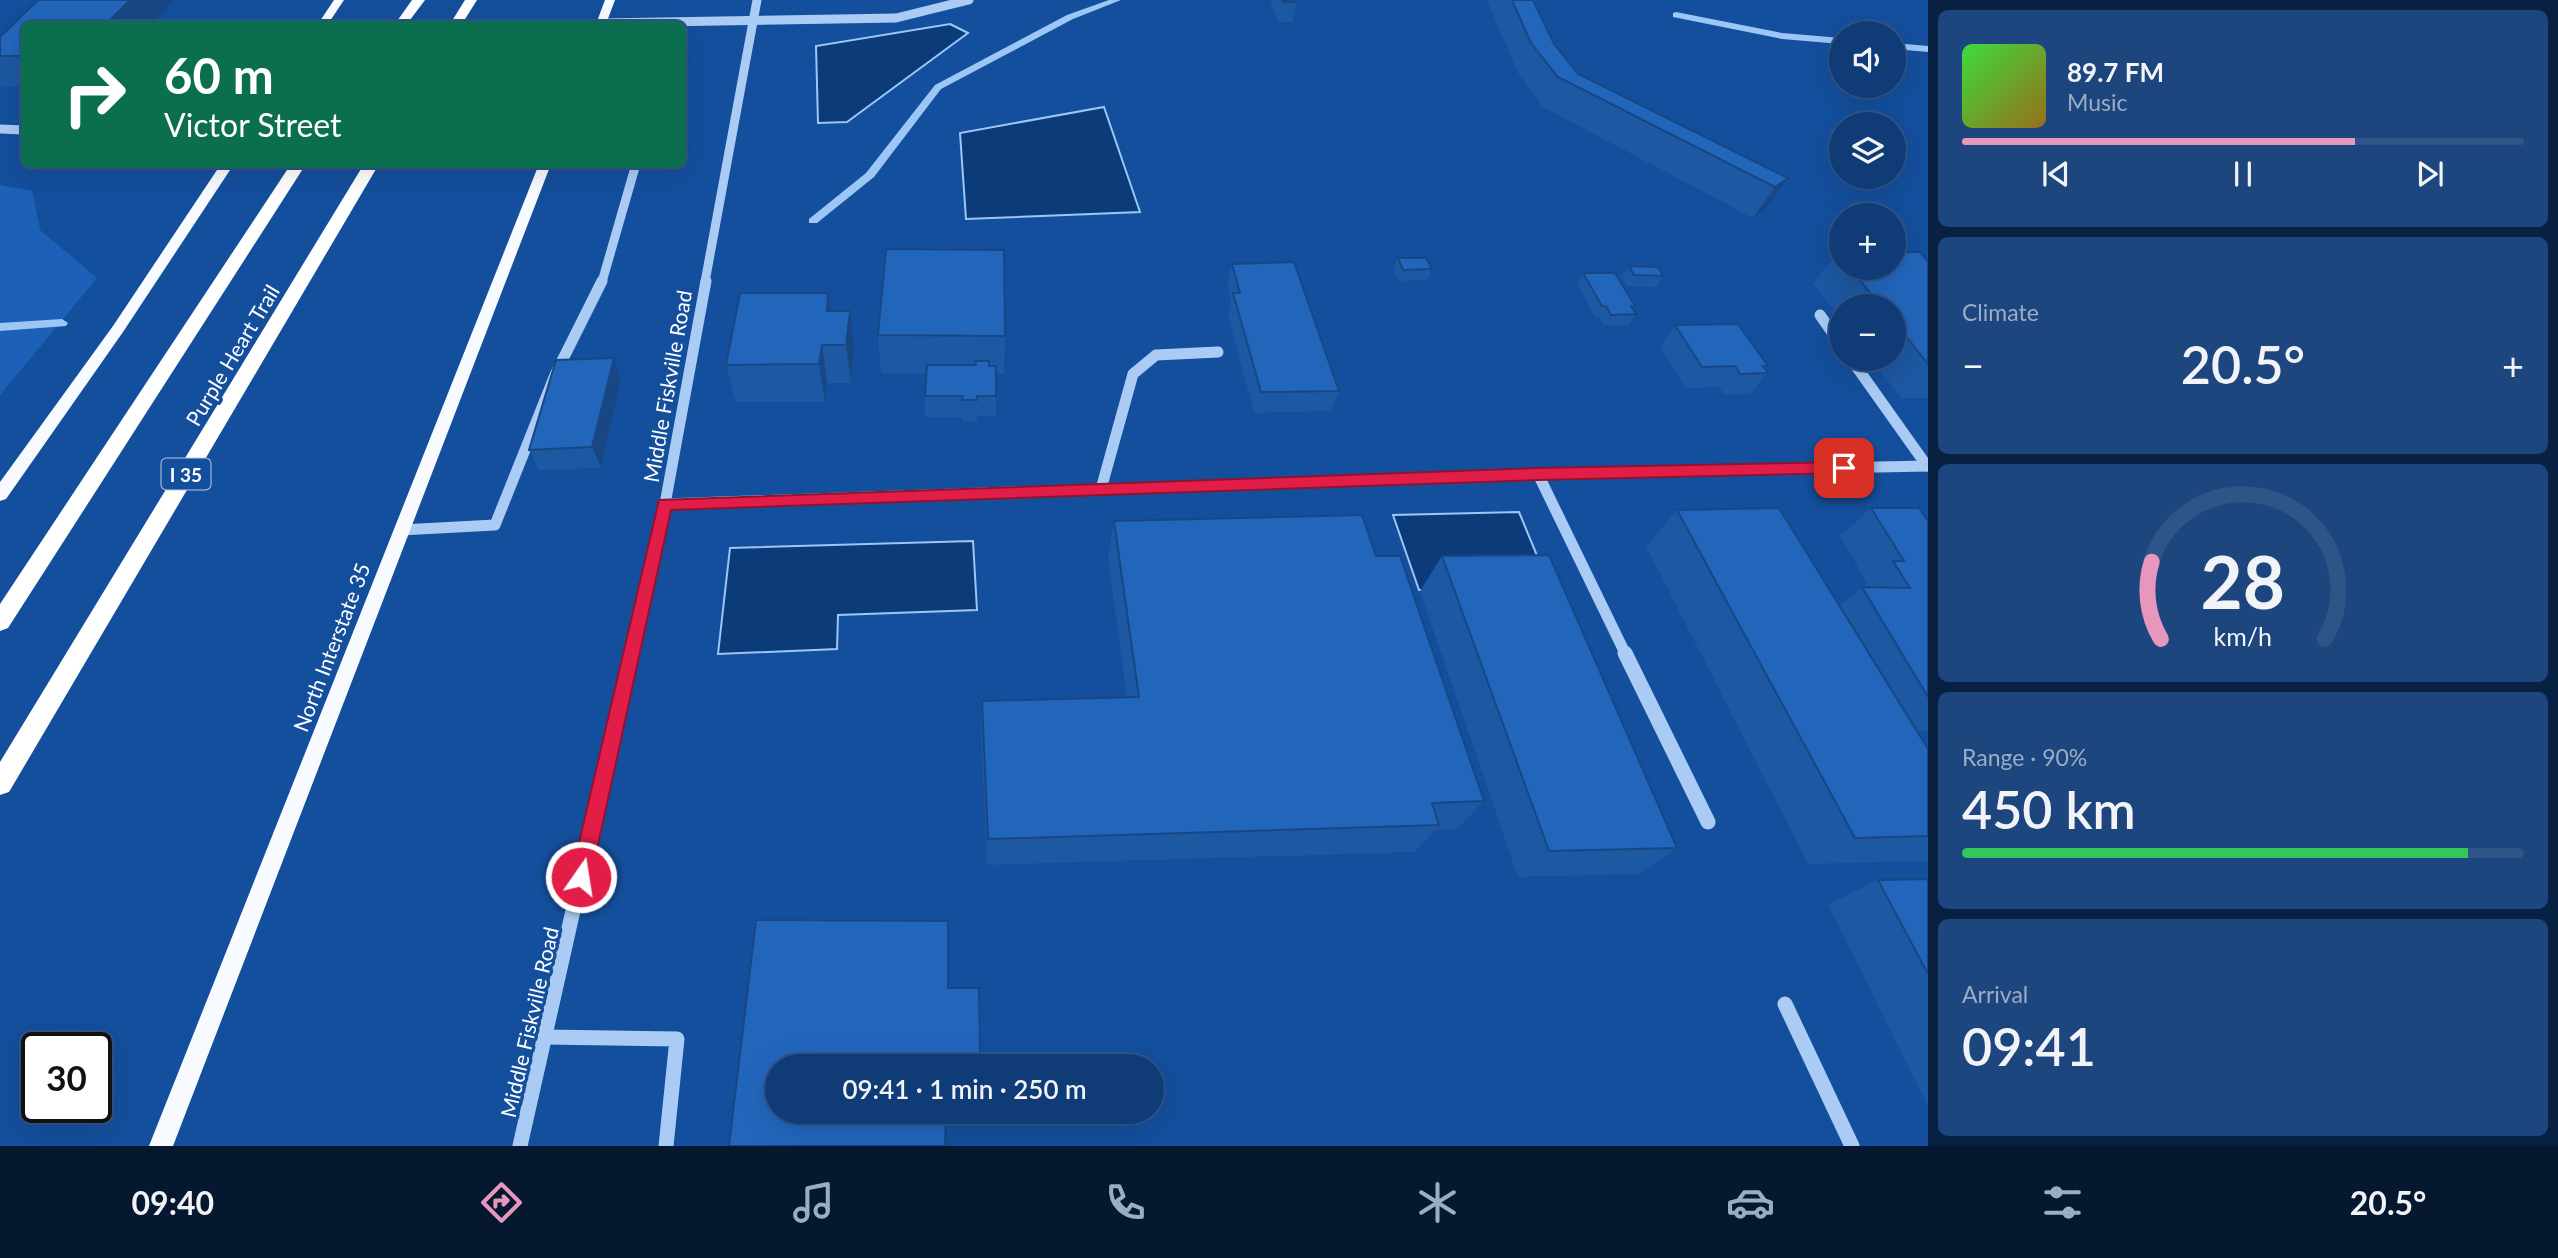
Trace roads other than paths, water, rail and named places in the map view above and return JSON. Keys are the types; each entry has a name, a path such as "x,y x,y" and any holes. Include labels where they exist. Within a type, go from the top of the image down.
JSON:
{"highway":[{"path":"403,21 419,0"},
{"path":"458,21 471,0"},
{"path":"0,622 296,168"},
{"name":"Purple Heart Trail","path":"0,785 370,168"}],"main road":[{"path":"325,21 339,0"},
{"path":"602,21 610,0"},
{"path":"0,495 118,329 225,168"},
{"name":"North Interstate 35","path":"161,1146 543,168"}],"street":[{"name":"Middle Fiskville Road","path":"520,1146 665,504 757,0"},
{"path":"686,22 896,18 969,0"},
{"path":"0,129 21,130"},
{"path":"401,530 495,525 555,375 600,289 635,168"},
{"path":"1820,316 1829,328"},
{"path":"1101,489 1133,374 1156,355 1218,352"},
{"path":"1860,371 1928,466"},
{"path":"665,504 1538,474 1928,466"},
{"path":"1538,474 1708,822"},
{"path":"1785,1004 1852,1146"},
{"path":"545,1037 677,1039 666,1146"}],"waterway":[{"path":"813,221 870,175 938,87 1070,17 1117,0"},
{"path":"1676,15 1782,36 1829,40"},
{"path":"1906,47 1928,49"},
{"path":"0,327 62,323"}]}
